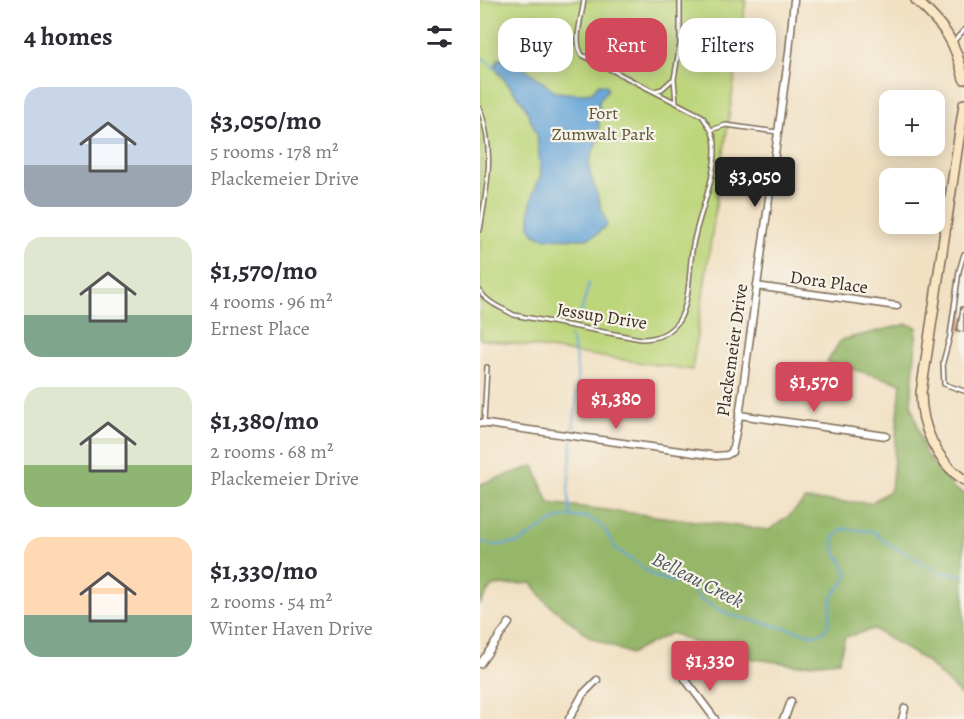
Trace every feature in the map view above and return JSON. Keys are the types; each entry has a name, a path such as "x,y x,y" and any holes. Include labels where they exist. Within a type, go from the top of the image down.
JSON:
{"street":[{"name":"Plackemeier Drive","path":"482,424 721,456 732,452 789,52 794,0"},
{"path":"916,0 949,34 964,78"},
{"path":"964,104 958,171 921,393 923,419 932,441 947,466 964,480"},
{"name":"Dora Place","path":"756,286 897,306"},
{"path":"739,415 886,436"},
{"path":"480,664 510,624"},
{"path":"685,679 715,719"},
{"path":"569,719 583,694 597,680"},
{"path":"783,719 791,701"},
{"path":"902,719 905,708"}],"lane":[{"path":"584,0 579,40 582,56 702,116 711,130 726,125 777,132"},
{"path":"676,102 674,79 680,44 680,0"},
{"path":"952,42 964,30"},
{"path":"654,92 662,89 674,79"},
{"path":"480,109 490,154 489,179 480,230"},
{"name":"Jessup Drive","path":"480,291 483,296 514,315 641,339 651,339 664,334 677,322 685,306 694,240 705,205 715,159 715,142 711,130"},
{"path":"964,254 959,271 950,336 944,355 942,378 944,384 964,391"},
{"path":"482,424 487,367"}],"green space":[{"name":"Fort Zumwalt Park","path":"480,0 746,0 743,18 679,18 679,72 735,72 692,370 480,339"},
{"path":"907,324 917,327 911,403 925,453 954,489 964,493 964,698 926,661 874,629 845,637 839,661 797,665 727,655 671,633 630,654 590,637 547,603 532,583 492,586 480,604 480,484 534,466 549,503 769,530 790,515 805,500 871,503 891,490 901,383 827,362 841,340"}],"water":[{"path":"498,72 530,72 555,92 578,94 592,92 599,84 606,85 608,89 599,101 599,137 589,162 590,173 607,225 597,234 586,239 545,238 536,235 530,227 530,208 541,175 537,135 524,104"}],"building":[{"path":"961,307 964,307 964,332 957,331"}],"waterway":[{"path":"480,56 495,68"},
{"path":"580,317 589,283"},
{"path":"570,336 577,371 573,431"},
{"path":"571,516 568,490 572,440"},
{"name":"Belleau Creek","path":"480,542 496,545 519,543 549,523 564,517 587,517 602,526 616,549 656,577 688,585 699,599 730,615 815,635 822,632 829,624 834,594 848,574 835,553 833,539 842,529 873,531 884,541 939,572 964,575"}]}
